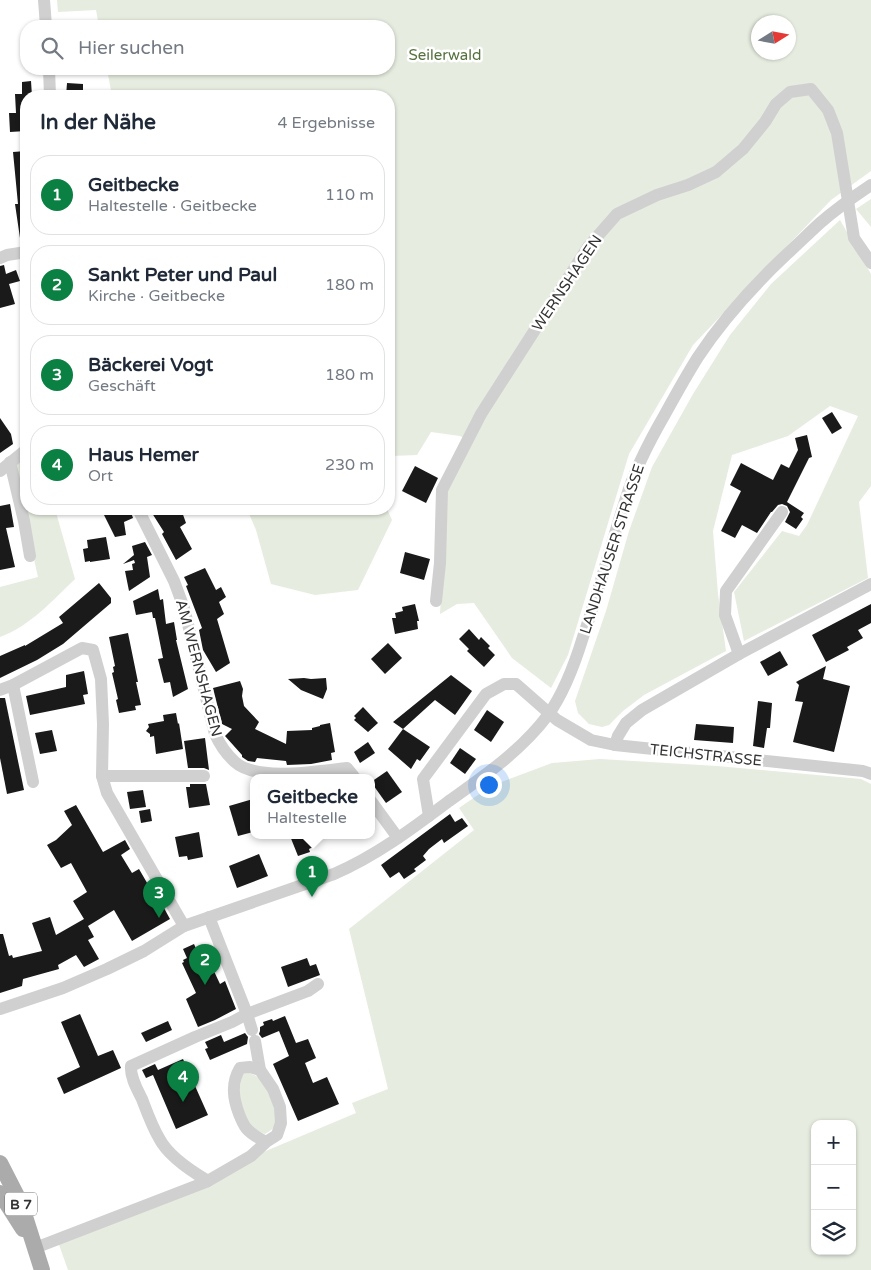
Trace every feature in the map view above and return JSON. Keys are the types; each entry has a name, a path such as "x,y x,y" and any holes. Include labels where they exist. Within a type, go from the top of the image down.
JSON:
{"main road":[{"name":"B 7","path":"0,1163 21,1204 42,1270"},
{"name":"B 7","path":"0,1192 35,1248"}],"street":[{"path":"44,0 46,20"},
{"path":"49,75 50,90"},
{"name":"WERNSHAGEN","path":"436,601 440,563 442,490 481,414 588,247 617,214 657,195 688,185 716,172 743,149 765,122 776,104 790,92 811,89 828,110 837,133 847,201"},
{"name":"LANDHAUSER STRASSE","path":"0,1010 63,988 107,969 184,926 334,874 398,838 497,766 518,748 549,714 573,668 626,496 649,443 699,355 730,314 759,281 820,223 847,201 871,185"},
{"path":"847,201 854,238 871,263"},
{"path":"0,258 20,253"},
{"path":"0,471 20,454"},
{"path":"10,462 20,504"},
{"path":"739,654 725,615 726,591 782,512"},
{"path":"23,515 30,556"},
{"name":"AM WERNSHAGEN","path":"141,515 174,581 184,608 215,734 221,747 236,764 255,772 287,774 347,768 351,774"},
{"path":"615,745 626,723 642,710 739,654 871,584"},
{"path":"0,690 82,648 93,650 100,679 103,724 102,776 108,793 184,926"},
{"path":"429,816 423,779 486,694 504,684 516,684 549,714"},
{"path":"13,685 33,782"},
{"name":"TEICHSTRASSE","path":"549,714 591,740 615,745 863,771 871,774"},
{"path":"102,776 204,776"},
{"path":"375,806 398,838"},
{"path":"35,1248 208,1181 252,1156 266,1142 277,1135 281,1123 280,1107 273,1089 260,1070 254,1035 247,1014 209,917"},
{"path":"208,1181 177,1159 160,1140 132,1077 131,1066 247,1014 308,991 318,984"},
{"path":"260,1070 250,1066 240,1068 235,1076 233,1088 235,1104 245,1127 255,1136 266,1142"}],"green space":[{"name":"Seilerwald","path":"57,0 871,0 871,171 831,200 693,345 629,454 568,655 551,688 512,658 474,603 457,604 440,614 447,489 472,442 460,436 431,432 417,455 395,456 395,90 111,90 108,75 395,75 395,20 98,20 96,10 58,12"},
{"path":"871,199 871,227 856,209"},
{"path":"840,220 871,274 871,486 859,502 868,578 744,641 734,592 782,531 799,536 807,525 858,416 830,406 788,436 732,455 713,531 718,594 726,651 644,695 623,711 609,725 602,727 589,724 578,713 575,701 606,611 629,531 652,467 693,394 730,335 771,284"},
{"path":"20,460 20,496 13,465"},
{"path":"24,515 57,515 75,579 31,620 0,637 0,587 38,577"},
{"path":"250,515 390,515 392,520 358,590 315,595 271,584 256,530"},
{"path":"600,759 717,766 861,779 871,784 871,1270 68,1270 57,1239 356,1113 352,1103 388,1089 349,929 474,830 459,808 491,786 552,763"},
{"path":"249,1073 259,1077 264,1082 275,1105 277,1118 275,1125 265,1134 256,1130 246,1121 238,1100 242,1074"}],"building":[{"path":"31,81 32,90 22,90 22,82"},
{"path":"67,83 83,84 83,90 66,90"},
{"path":"15,94 20,94 20,131 10,132 9,113 16,113"},
{"path":"20,151 20,238 15,204 18,204 13,152"},
{"path":"4,265 6,274 16,270 20,281 9,284 15,304 0,308 0,266"},
{"path":"832,412 842,428 832,434 822,418"},
{"path":"0,418 11,434 13,444 0,453"},
{"path":"807,435 812,457 809,458 787,502 804,513 801,517 803,519 796,529 785,522 790,512 787,506 782,504 778,505 771,512 757,533 742,525 735,538 721,531 741,491 730,485 741,463 773,480 781,464 789,468 798,450 795,438"},
{"path":"415,466 438,478 426,503 402,491"},
{"path":"10,504 14,527 6,528 15,567 0,570 0,506"},
{"path":"104,515 132,515 133,518 124,522 126,535 115,537"},
{"path":"153,515 183,515 186,523 180,527 192,549 176,560 162,534 164,532"},
{"path":"106,537 110,559 85,562 83,549 88,548 87,540"},
{"path":"145,542 152,555 147,557 150,577 129,591 125,571 133,570 132,564 135,563 134,560 123,564 134,555 132,546"},
{"path":"405,552 430,559 424,580 400,573"},
{"path":"205,568 216,590 221,587 226,597 219,602 224,614 217,619 230,663 216,672 203,650 199,630 202,628 184,577"},
{"path":"99,583 111,598 111,603 63,644 37,660 0,678 0,656 25,646 63,623 59,617"},
{"path":"158,589 160,600 163,599 166,624 174,622 176,640 188,689 173,697 170,682 164,683 158,659 163,658 155,618 153,618 152,612 136,615 133,601"},
{"path":"415,604 419,621 417,621 418,629 395,634 392,618 396,618 395,613 403,611 402,607"},
{"path":"871,604 871,623 858,630 863,638 847,647 849,650 826,662 812,635"},
{"path":"469,629 479,640 481,637 490,646 488,648 495,655 484,667 467,651 469,649 459,639"},
{"path":"128,633 141,705 135,706 136,710 119,713 112,673 115,666 109,637"},
{"path":"388,643 402,658 385,674 371,659"},
{"path":"780,651 788,665 768,676 760,662"},
{"path":"826,666 823,679 850,686 834,752 793,742 803,702 795,701 799,685 796,682"},
{"path":"84,671 88,694 83,695 85,704 30,715 26,696 66,687 66,675"},
{"path":"451,675 472,691 455,715 435,700 403,729 393,722"},
{"path":"326,678 327,689 323,699 301,690 288,679"},
{"path":"240,681 243,689 244,706 259,722 255,729 286,744 287,731 312,730 312,728 330,723 335,752 331,753 332,760 311,764 287,765 286,761 257,758 255,762 248,761 242,757 225,736 232,729 222,724 213,688"},
{"path":"0,698 5,698 24,790 7,794 0,758"},
{"path":"758,701 772,703 770,728 767,728 764,748 753,746"},
{"path":"363,707 378,723 368,732 354,720 356,718 354,716"},
{"path":"487,710 504,722 491,742 474,730"},
{"path":"176,713 183,749 156,754 154,736 150,737 150,734 146,731 149,727 148,724 164,721 163,715"},
{"path":"696,724 734,727 733,743 694,740"},
{"path":"403,729 430,747 420,761 417,759 411,769 388,749"},
{"path":"52,730 57,751 40,754 35,733"},
{"path":"205,738 209,770 204,768 188,768 184,741"},
{"path":"368,742 375,753 360,763 354,752"},
{"path":"460,748 476,759 465,774 450,763"},
{"path":"387,771 402,792 386,803 375,788 375,779"},
{"path":"190,784 206,784 210,805 189,808 186,787 190,787"},
{"path":"143,790 146,807 130,809 127,792"},
{"path":"250,800 250,833 238,836 229,806"},
{"path":"76,805 103,852 125,840 130,849 121,855 132,873 139,869 170,919 132,941 114,910 88,926 94,937 88,940 99,959 84,967 76,955 58,965 59,969 23,979 22,986 0,993 0,934 3,934 9,956 12,955 13,958 42,951 32,923 50,917 56,935 84,919 73,901 87,892 71,863 61,868 47,845 56,840 72,825 64,811"},
{"path":"150,809 152,821 141,823 139,811"},
{"path":"450,814 455,822 462,818 468,826 444,843 442,839 429,849 423,856 426,860 414,869 416,871 404,879 399,872 390,878 381,865"},
{"path":"199,832 203,857 188,860 187,856 179,857 175,837"},
{"path":"291,839 312,839 315,846 309,849 310,852 298,856"},
{"path":"259,854 268,876 237,888 229,866"},
{"path":"194,944 198,953 205,952 220,984 225,981 236,1009 198,1027 186,999 196,993 182,963 187,958 183,949"},
{"path":"307,958 310,966 316,964 320,975 288,987 281,967"},
{"path":"80,1014 98,1056 113,1050 121,1068 64,1094 57,1078 80,1067 61,1022"},
{"path":"285,1016 296,1043 308,1039 316,1058 305,1063 313,1083 327,1077 339,1104 298,1121 273,1064 289,1056 279,1031 262,1038 259,1034 260,1027 264,1025 263,1022 272,1019 273,1021"},
{"path":"168,1021 172,1030 146,1042 141,1033"},
{"path":"245,1033 248,1037 247,1044 210,1060 205,1049 208,1048 205,1042 221,1035 224,1042"},
{"path":"183,1059 208,1115 176,1129 153,1075 146,1078 142,1070 155,1064 158,1070"}],"place":[{"name":"Geitbecke","path":"312,897"},
{"name":"Bäckerei Vogt","path":"159,918"},
{"name":"Sankt Peter und Paul","path":"205,985"},
{"name":"Haus Hemer","path":"183,1102"}]}
